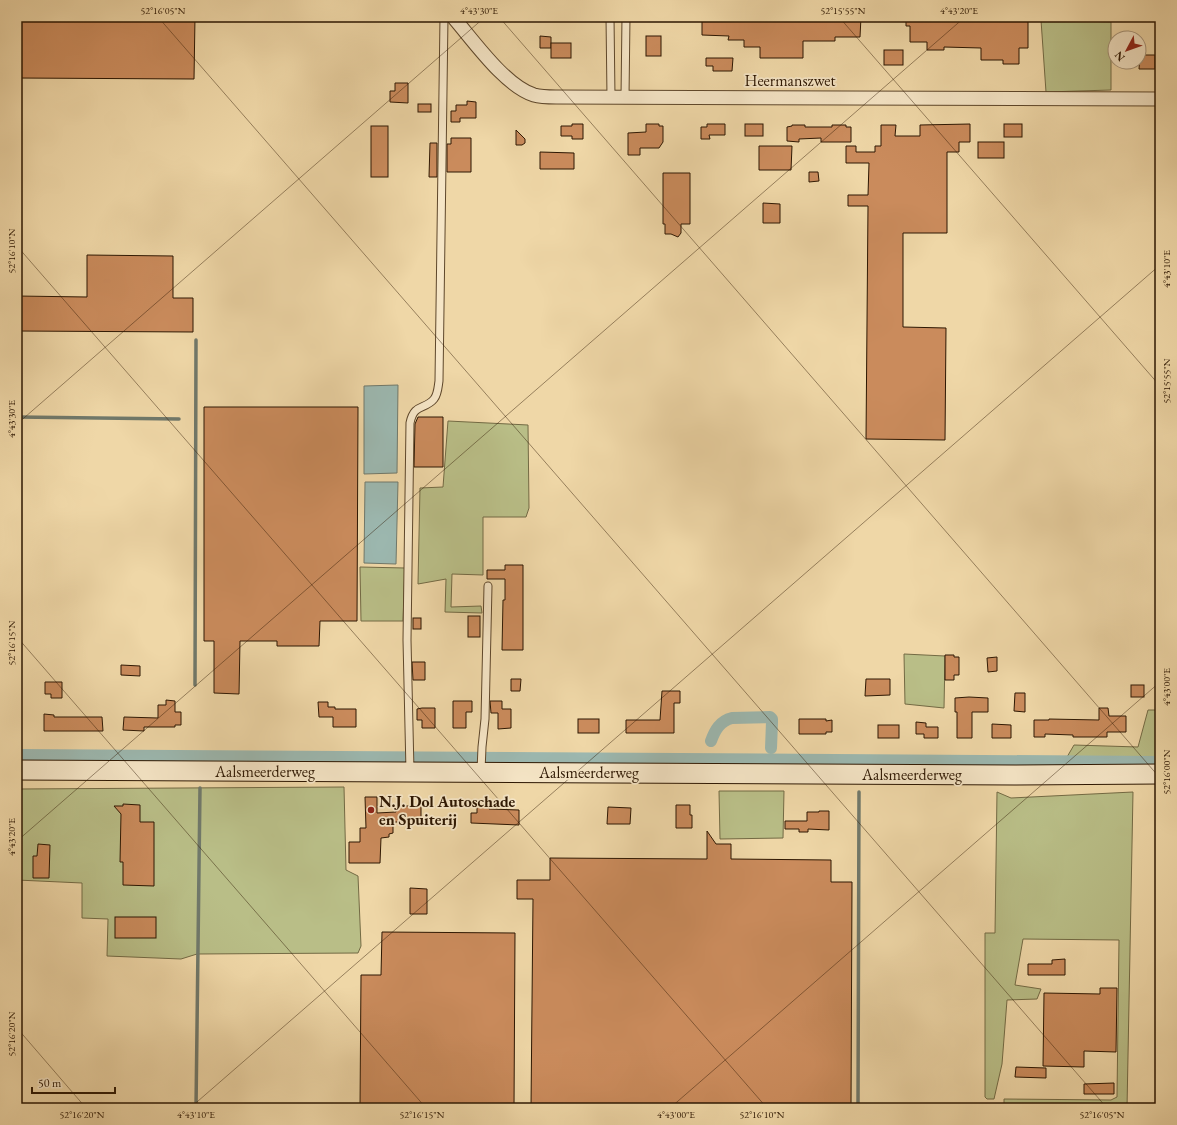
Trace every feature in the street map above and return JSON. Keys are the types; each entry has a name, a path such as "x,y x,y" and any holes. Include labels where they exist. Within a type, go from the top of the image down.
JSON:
{"street":[{"name":"Heermanszwet","path":"453,17 499,71 516,86 535,96 1160,99"},
{"name":"Aalsmeerderweg","path":"17,770 410,769 481,762 1000,775 1160,774"}],"lane":[{"path":"410,769 407,640 410,422 414,412 434,399 437,393 439,381 444,17"},
{"path":"610,17 611,97"},
{"path":"625,97 626,17"},
{"path":"481,762 485,719 488,586"}],"green space":[{"path":"1041,20 1111,22 1111,30 1107,30 1107,70 1111,70 1111,90 1046,92"},
{"path":"448,421 528,425 529,508 526,517 483,517 483,575 452,574 451,607 481,606 482,613 445,612 446,579 418,584 420,488 443,487"},
{"path":"360,567 405,568 403,621 361,621"},
{"path":"904,654 945,656 944,708 905,704"},
{"path":"1148,710 1160,710 1160,756 1154,758 1067,757 1074,745 1138,747"},
{"path":"344,787 346,870 358,876 361,946 358,953 197,954 181,959 107,956 108,919 82,918 82,883 17,880 18,789"},
{"path":"719,791 784,791 783,838 720,839"},
{"path":"997,792 1011,798 1133,792 1127,1108 1004,1108 1004,1099 1111,1100 1117,1097 1119,940 1023,939 1015,985 1041,989 1037,999 1007,1000 1002,1064 994,1099 987,1099 985,1097 985,933 995,933"},
{"path":"718,1103 857,1107 718,1108"}],"water":[{"path":"398,385 397,473 364,474 364,386"},
{"path":"365,482 398,482 396,564 364,563"}],"building":[{"path":"17,17 195,17 194,79 17,78"},
{"path":"702,17 861,17 860,37 835,37 835,41 803,41 803,58 760,58 760,47 744,47 744,40 728,40 729,36 702,35"},
{"path":"906,17 1028,17 1028,48 1019,48 1019,64 1003,64 1003,60 981,60 981,48 944,47 944,50 927,50 927,42 910,42 910,26 906,26"},
{"path":"540,36 551,37 551,48 540,48"},
{"path":"646,36 661,36 661,56 646,56"},
{"path":"551,43 571,43 571,58 551,58"},
{"path":"884,50 903,50 903,65 884,65"},
{"path":"1147,55 1155,55 1155,69 1147,69"},
{"path":"706,58 733,58 732,71 713,71 713,66 706,66"},
{"path":"395,83 408,83 408,103 390,102 390,91 395,91"},
{"path":"467,101 476,102 476,118 460,118 460,122 451,122 451,111 456,111 456,105 467,105"},
{"path":"418,104 431,104 431,112 418,112"},
{"path":"572,124 583,124 583,139 572,139 572,136 561,136 561,126 572,126"},
{"path":"646,124 659,124 659,126 663,126 663,142 659,148 640,148 640,155 628,155 628,133 646,132"},
{"path":"707,124 725,124 725,135 709,135 710,139 701,139 701,127 707,127"},
{"path":"745,124 763,124 763,136 745,136"},
{"path":"970,124 970,142 959,142 959,152 947,152 947,233 903,233 903,327 946,328 945,440 866,439 868,206 848,206 848,195 868,195 869,163 846,163 846,146 856,146 856,152 875,152 875,146 881,146 881,125 896,125 895,136 920,136 920,125"},
{"path":"1004,124 1022,124 1022,137 1004,137"},
{"path":"792,125 805,125 805,127 832,127 832,125 846,125 846,127 851,127 851,142 821,142 821,138 799,139 799,142 787,141 787,127"},
{"path":"371,126 388,126 388,177 371,177"},
{"path":"516,130 525,139 525,143 522,145 516,145"},
{"path":"451,138 471,138 471,172 447,172 447,144 451,144"},
{"path":"978,142 1004,142 1004,158 978,158"},
{"path":"430,143 437,143 437,177 429,177"},
{"path":"759,146 792,146 791,170 759,170"},
{"path":"540,152 574,153 574,169 540,169"},
{"path":"809,172 818,172 819,181 809,182"},
{"path":"663,173 690,173 690,224 681,224 681,233 678,237 671,234 665,234 665,224 663,224"},
{"path":"763,203 780,204 780,223 763,223"},
{"path":"87,255 173,256 173,298 193,298 193,332 17,331 17,296 87,297"},
{"path":"204,407 358,407 357,621 320,621 319,646 277,646 277,641 240,641 239,694 214,693 214,641 204,641"},
{"path":"418,417 443,417 443,467 414,467 415,424"},
{"path":"505,565 523,565 523,650 502,650 505,579 487,579 487,570 505,570"},
{"path":"468,616 480,616 480,637 468,637"},
{"path":"413,618 421,618 421,629 413,629"},
{"path":"945,655 954,655 954,657 959,657 959,675 954,675 954,680 945,680"},
{"path":"997,657 997,671 988,672 987,658"},
{"path":"412,662 425,662 425,680 413,680"},
{"path":"121,665 140,666 140,676 121,675"},
{"path":"511,679 521,679 520,691 511,691"},
{"path":"866,679 890,679 890,695 865,696"},
{"path":"45,682 62,682 62,698 51,698 51,694 45,694"},
{"path":"1131,685 1144,685 1144,697 1131,697"},
{"path":"662,691 680,691 680,703 674,703 674,733 626,733 626,720 660,720"},
{"path":"1015,693 1025,693 1025,712 1014,711"},
{"path":"955,698 988,698 988,712 972,712 972,738 957,738 957,712 955,712"},
{"path":"166,700 175,701 175,712 181,712 181,725 175,725 175,727 144,727 144,731 123,730 124,717 158,718 158,705 166,705"},
{"path":"453,701 472,701 472,712 466,712 466,728 453,728"},
{"path":"490,701 502,701 502,709 511,709 511,728 498,729 498,713 491,713"},
{"path":"318,702 328,702 328,707 335,707 335,709 356,709 356,727 333,727 333,717 319,717"},
{"path":"435,708 435,728 422,728 422,720 417,720 417,709"},
{"path":"1099,708 1108,708 1109,716 1126,716 1126,732 1107,732 1107,737 1073,737 1073,735 1045,734 1045,737 1034,737 1034,720 1099,720"},
{"path":"44,714 54,715 54,717 102,717 103,731 44,731"},
{"path":"578,719 599,719 599,733 578,733"},
{"path":"799,719 832,720 832,732 826,732 826,734 799,734"},
{"path":"916,722 926,723 926,727 938,727 938,738 924,738 924,734 916,734"},
{"path":"992,724 1011,725 1011,738 992,738"},
{"path":"878,725 899,725 899,738 878,738"},
{"path":"365,797 377,797 377,813 396,812 396,806 421,806 421,819 413,819 413,822 393,822 393,833 389,834 389,837 381,838 380,863 349,863 349,842 360,842 360,828 366,828"},
{"path":"477,801 489,802 489,809 519,810 519,825 471,823 471,813 477,813"},
{"path":"123,804 140,805 140,822 154,822 154,886 123,885 123,862 120,862 121,814 114,806 123,806"},
{"path":"676,805 690,805 692,828 676,828"},
{"path":"608,807 631,808 630,824 607,824"},
{"path":"829,811 829,830 808,829 808,832 799,832 799,829 785,829 785,821 807,821 807,812"},
{"path":"707,831 716,844 731,844 731,859 831,860 831,882 852,882 851,1106 715,1105 715,1108 531,1108 533,899 517,899 517,880 550,880 550,858 707,859"},
{"path":"38,844 50,845 49,878 33,878 33,856 37,856"},
{"path":"410,888 427,889 427,914 410,914"},
{"path":"115,917 156,917 156,938 115,938"},
{"path":"382,932 515,933 514,1108 360,1108 361,975 381,975"},
{"path":"1065,959 1065,975 1028,975 1028,964 1052,964 1052,960"},
{"path":"1100,988 1117,988 1116,1052 1084,1051 1084,1067 1043,1066 1044,993 1100,994"},
{"path":"1016,1067 1046,1068 1046,1078 1015,1077"},
{"path":"1114,1083 1114,1094 1084,1094 1084,1084"}],"waterway":[{"path":"195,685 196,340"},
{"path":"17,417 179,419"},
{"path":"711,741 718,726 728,719 770,717 772,719 771,748"},
{"path":"17,755 1160,762"},
{"path":"196,1108 200,788"},
{"path":"858,1108 859,792"}],"place":[{"name":"N.J. Dol Autoschade en Spuiterij","path":"371,810"}]}
